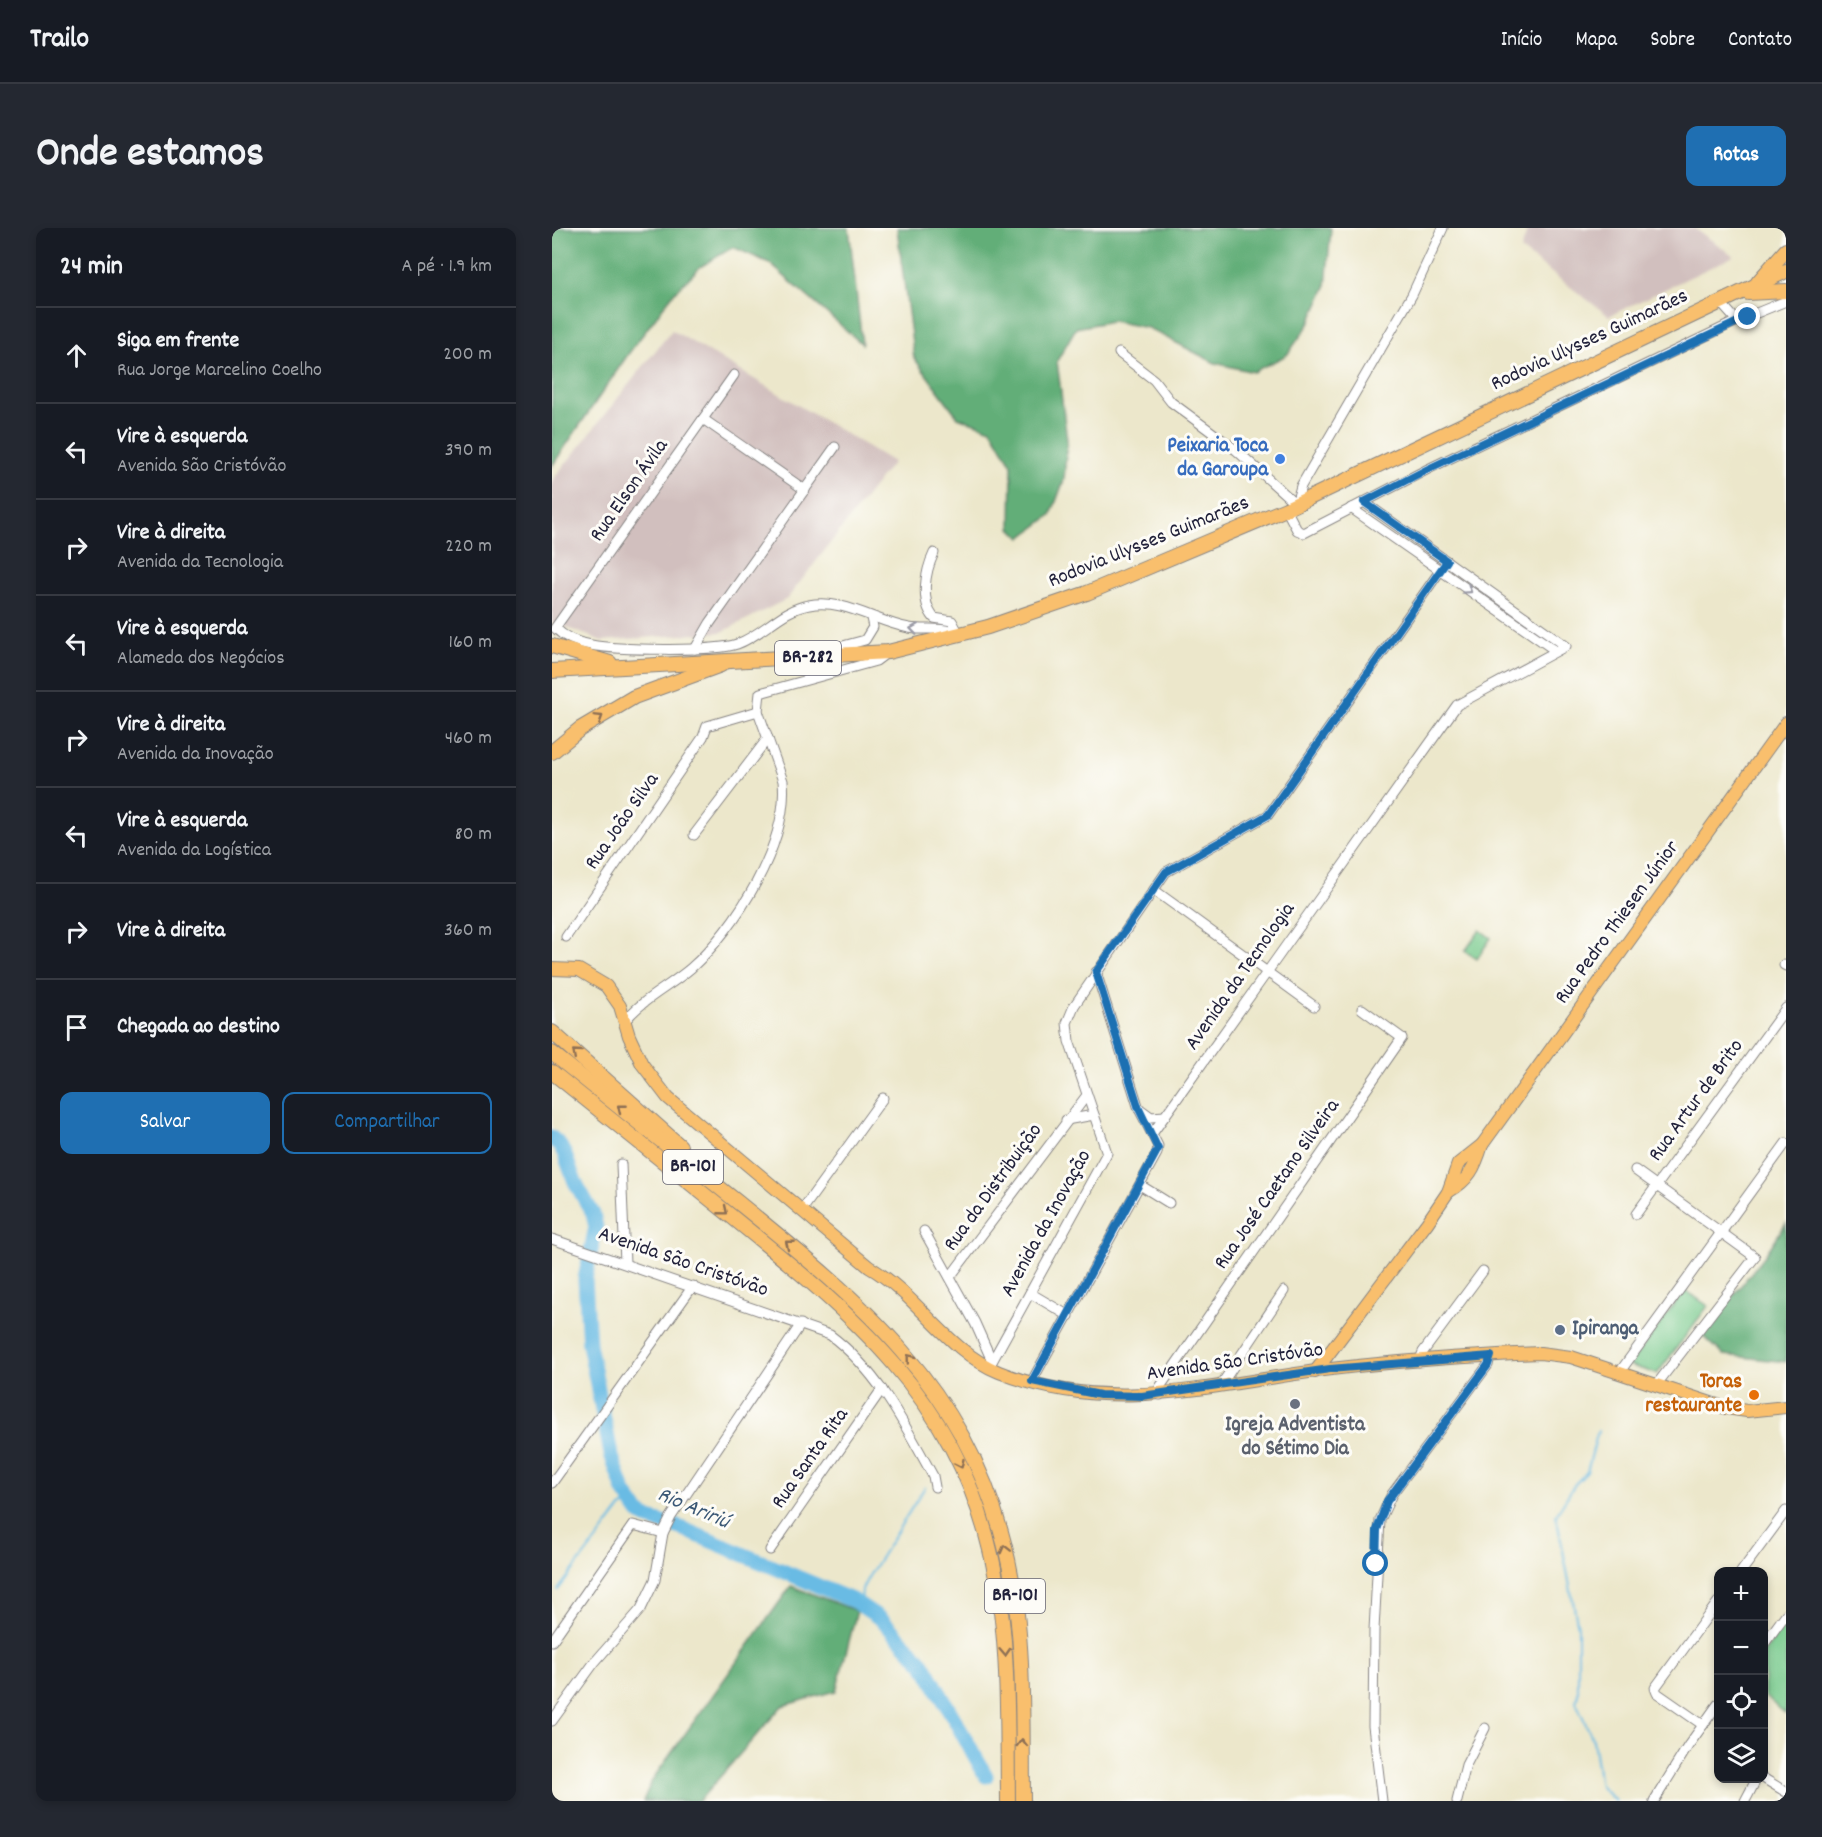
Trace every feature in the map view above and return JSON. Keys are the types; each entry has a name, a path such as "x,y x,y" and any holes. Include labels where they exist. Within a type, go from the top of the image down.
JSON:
{"highway":[{"path":"1755,286 1786,250"},
{"name":"Rodovia Ulysses Guimarães","path":"552,671 888,652 959,634 1087,593 1291,506 1786,271"},
{"path":"1740,293 1786,291"},
{"path":"552,646 621,666"},
{"path":"552,752 580,729 634,697 728,661"},
{"path":"552,1032 651,1118 709,1180"},
{"name":"BR-101","path":"552,1053 834,1281 875,1319 920,1369 966,1442 992,1502 1013,1586 1020,1646 1023,1801"},
{"name":"BR-101","path":"552,1074 849,1314 895,1362 937,1422 974,1497 997,1580 1005,1647 1008,1801"}],"main road":[{"name":"Rua Pedro Thiesen Júnior","path":"1457,1180 1458,1164 1482,1145 1786,723"},
{"name":"Avenida São Cristóvão","path":"552,969 579,970 600,981 616,999 642,1064 668,1098 869,1267 902,1290 960,1348 990,1364 1032,1381 1100,1395 1160,1395 1347,1368 1540,1353 1571,1357 1726,1408 1747,1411 1786,1407"},
{"name":"Rua Pedro Thiesen Júnior","path":"1315,1372 1457,1180 1476,1166 1482,1145"},
{"path":"1465,1158 1476,1166"},
{"path":"1336,1344 1347,1368"}],"street":[{"path":"1291,506 1412,296 1442,229"},
{"path":"1119,353 1154,380 1171,402 1236,450 1291,506 1297,530 1302,533 1737,321 1786,301"},
{"path":"1720,302 1737,321"},
{"name":"Rua Elson Ávila","path":"695,648 592,646 561,634 555,628 734,375"},
{"path":"703,419 805,490"},
{"path":"695,648 710,623 835,447"},
{"path":"1364,502 1447,561"},
{"path":"1351,508 1556,651"},
{"path":"934,553 927,572 925,604 934,618 952,621 959,634"},
{"name":"Avenida da Inovação","path":"990,1364 1106,1156 1069,1041 1067,1023 1074,1006 1166,872 1268,815 1447,561"},
{"name":"Avenida da Tecnologia","path":"1154,1131 1457,705 1566,646 1447,561"},
{"path":"695,648 737,644 780,616 810,604 851,608 871,618 876,617 912,629 950,630 959,634"},
{"path":"820,657 826,651 865,640 873,627 871,618"},
{"path":"624,1022 639,1005 703,957 726,929 771,854 783,815 784,792 783,781 758,711 758,696 764,690 876,661 888,652"},
{"name":"Rua João Silva","path":"566,937 703,737 707,726 758,711"},
{"path":"694,835 768,738"},
{"path":"1154,890 1314,1006"},
{"path":"1032,1381 1158,1149 1154,1131 1142,1111 1096,972"},
{"name":"Rua Artur de Brito","path":"1636,1214 1786,1008"},
{"name":"Rua José Caetano Silveira","path":"1160,1395 1160,1387 1402,1038 1362,1010"},
{"name":"Rua da Distribuição","path":"950,1278 1066,1120 1087,1095"},
{"path":"802,1210 882,1098"},
{"path":"1142,1111 1158,1118 1165,1116"},
{"name":"Rua da Distribuição","path":"1066,1120 1094,1115"},
{"path":"1619,1373 1786,1143"},
{"path":"621,1164 624,1263"},
{"path":"1635,1170 1755,1257 1657,1384"},
{"path":"1140,1185 1168,1203"},
{"path":"924,1231 950,1278 990,1364"},
{"name":"Avenida São Cristóvão","path":"552,1239 830,1335 882,1389 903,1420 933,1476 935,1487"},
{"path":"1419,1362 1423,1352 1483,1271"},
{"path":"552,1483 693,1286"},
{"path":"1221,1385 1284,1291"},
{"path":"1030,1293 1069,1316"},
{"path":"552,1721 612,1640 641,1609 655,1580 664,1531 670,1517 801,1324"},
{"path":"1382,1801 1373,1726 1374,1630 1380,1520 1392,1494 1488,1365 1491,1356"},
{"name":"Rua Santa Rita","path":"770,1550 882,1389"},
{"path":"1745,1567 1786,1511"},
{"path":"552,1641 633,1525 664,1531"},
{"path":"1703,1725 1657,1692 1655,1688 1714,1609"},
{"path":"1768,1639 1786,1614"},
{"path":"1654,1801 1714,1711"},
{"path":"1457,1801 1466,1765 1485,1728"},
{"path":"1768,1782 1786,1792"},
{"path":"1745,1801 1755,1783"}],"shaded area":[{"path":"1528,228 1694,228 1734,256 1609,316 1521,250"},
{"path":"672,330 893,462 787,599 722,632 602,641 552,622 552,481"}],"green space":[{"path":"552,228 849,228 862,344 769,263 733,247 700,267 673,294 629,353 552,466"},
{"path":"897,228 1331,228 1326,287 1309,324 1287,355 1253,372 1215,363 1148,328 1112,321 1076,328 1057,361 1067,440 1064,480 1051,515 1021,538 1011,528 1012,465 991,429 958,417 914,358"},
{"path":"1480,930 1491,938 1477,959 1465,951"},
{"path":"1786,1223 1786,1362 1724,1355 1702,1335 1766,1254"},
{"path":"1685,1290 1708,1306 1657,1374 1629,1365"},
{"path":"791,1586 857,1611 836,1691 782,1706 699,1801 643,1801 652,1780"},
{"path":"1786,1623 1786,1714 1768,1699 1768,1647"}],"waterway":[{"name":"Rio Aririú","path":"552,1138 559,1144 565,1155 575,1182 593,1214 596,1227 585,1279 589,1344 611,1454 624,1491 639,1513 649,1519 678,1527 854,1601 881,1619 923,1663 986,1776"},
{"path":"1598,1431 1587,1472 1575,1484 1556,1515 1578,1627 1576,1702 1593,1740 1600,1786 1615,1801"},
{"path":"861,1605 862,1589 869,1576 925,1487"},
{"path":"558,1590 621,1508 631,1503"}],"place":[{"name":"Peixaria Toca da Garoupa","path":"1280,459"},
{"name":"Ipiranga","path":"1560,1330"},
{"name":"Toras restaurante","path":"1754,1395"},
{"name":"Igreja Adventista do Sétimo Dia","path":"1295,1404"}],"route":[{"path":"1376,1564 1377,1530 1387,1501 1488,1365 1491,1356 1330,1369 1142,1396 1100,1395 1032,1381 1158,1149 1139,1109 1096,972 1166,872 1268,815 1447,561 1364,502 1428,469 1748,317"}]}
